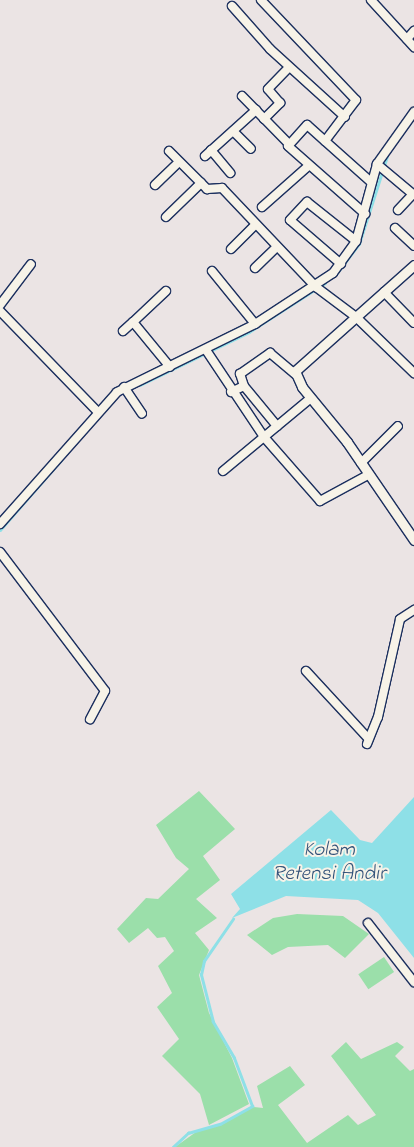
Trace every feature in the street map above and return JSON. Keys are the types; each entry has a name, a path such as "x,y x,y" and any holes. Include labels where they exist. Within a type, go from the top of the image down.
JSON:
{"street":[{"path":"261,0 355,97 356,104 324,141"},
{"path":"371,0 414,47"},
{"path":"232,6 289,67 345,117"},
{"path":"407,39 414,31"},
{"path":"264,119 280,103 268,89 289,67"},
{"path":"242,96 287,142 308,167 365,214"},
{"path":"205,156 256,110"},
{"path":"0,524 98,412 126,390 170,367 207,352 318,288 341,264 356,241 365,214 371,182 414,112"},
{"path":"287,142 307,125 371,182"},
{"path":"233,131 250,149"},
{"path":"212,150 230,172"},
{"path":"169,152 208,190 222,188 255,225 318,288 356,317 414,374"},
{"path":"155,185 179,162"},
{"path":"380,166 413,194 398,210"},
{"path":"262,208 308,167"},
{"path":"166,217 201,183"},
{"path":"341,264 290,220 307,202 356,241"},
{"path":"231,249 255,225"},
{"path":"395,228 414,246"},
{"path":"255,268 277,247"},
{"path":"0,305 31,264"},
{"path":"295,374 300,364 414,265"},
{"path":"212,271 255,324"},
{"path":"123,331 166,292"},
{"path":"384,292 414,323"},
{"path":"0,311 98,412"},
{"path":"133,322 170,367"},
{"path":"207,352 231,392 264,438 320,501 368,475"},
{"path":"277,426 244,386 240,374 270,353 295,374 361,463 414,540"},
{"path":"231,392 244,386"},
{"path":"126,390 142,414"},
{"path":"223,471 311,398"},
{"path":"361,463 398,426"},
{"path":"0,552 105,691 90,719"},
{"path":"306,671 367,740 378,717 400,620 414,610"},
{"path":"368,924 414,982"}],"green space":[{"path":"199,791 235,829 203,856 220,880 196,899 217,918 195,933 209,950 199,975 209,1013 232,1058 249,1104 209,1125 200,1094 162,1056 179,1039 157,1007 172,993 158,966 174,951 165,937 157,938 148,928 129,943 117,929 146,898 158,899 189,869 176,858 156,825"},
{"path":"297,914 343,916 369,934 345,958 328,945 288,947 272,955 247,935 273,918"},
{"path":"384,957 394,972 368,989 358,974"},
{"path":"346,1042 361,1059 397,1042 404,1047 395,1056 410,1071 414,1069 414,1147 175,1147 196,1132 221,1125 253,1107 263,1108 257,1086 290,1066 305,1085 278,1105 307,1143 348,1115 358,1125 376,1115 331,1056"}],"water":[{"name":"Kolam Retensi Andir","path":"414,797 414,958 378,913 358,900 286,896 232,918 240,909 231,894 331,810 360,840 372,843"}],"waterway":[{"path":"337,273 359,244 387,156"},
{"path":"140,385 249,332 325,283"},
{"path":"0,530 61,460"},
{"path":"173,1147 188,1133 220,1124 252,1106 234,1058 213,1022 201,975 204,961 233,919"}]}
